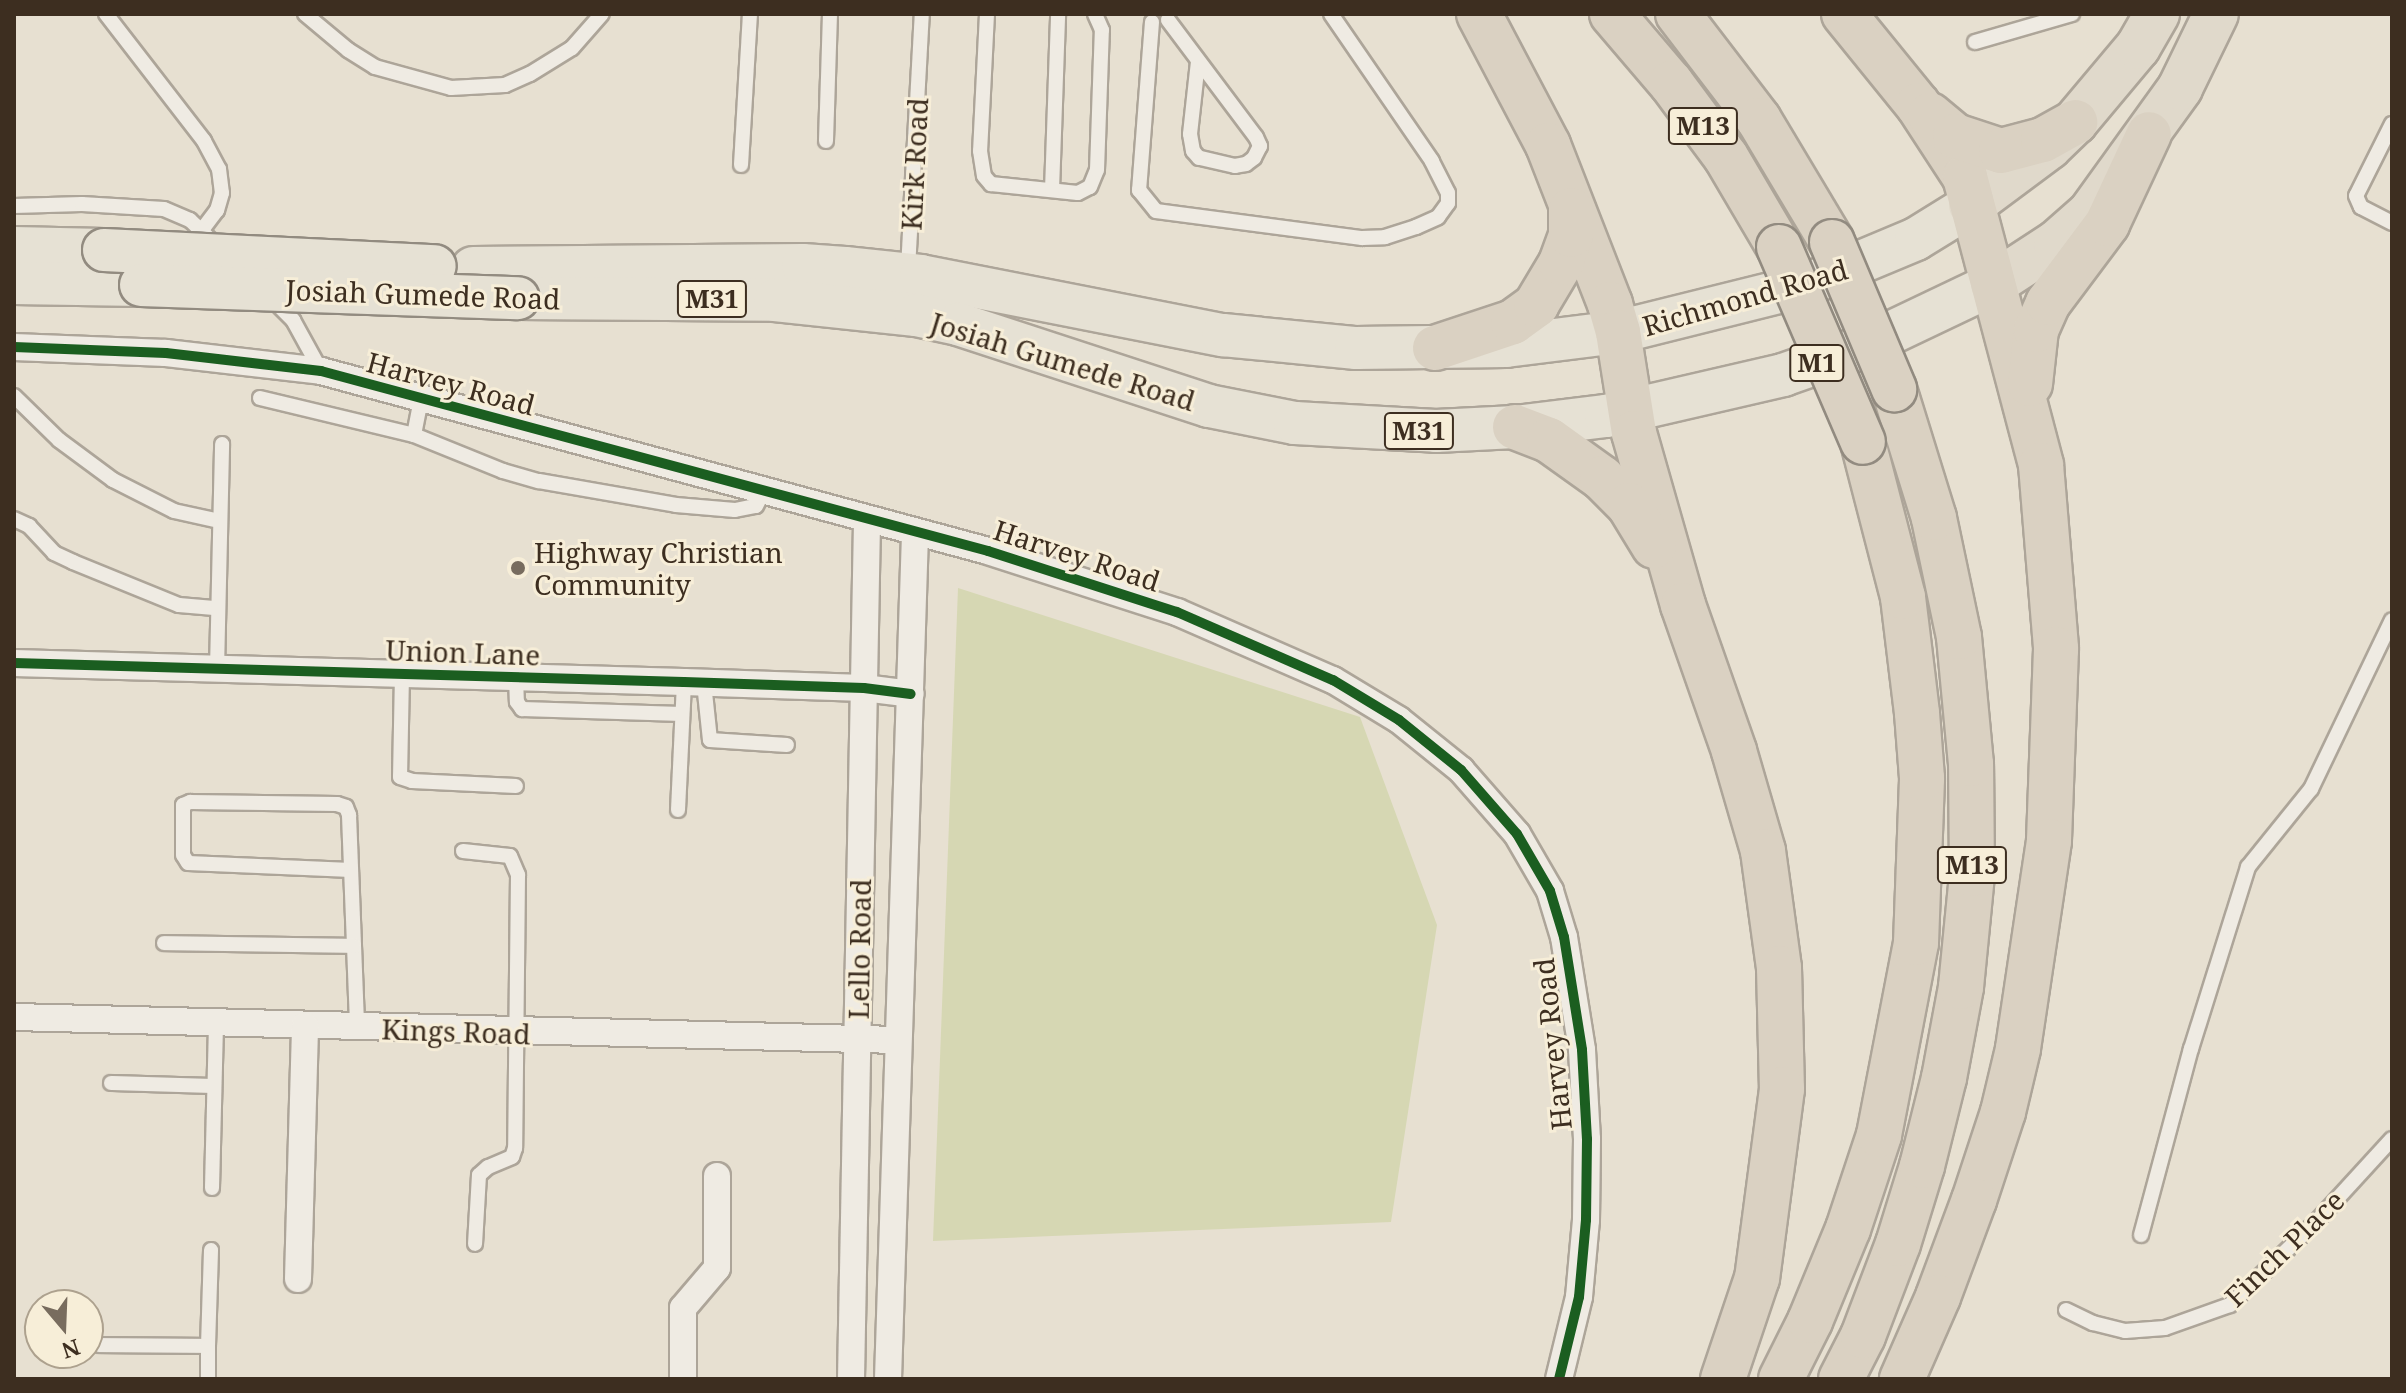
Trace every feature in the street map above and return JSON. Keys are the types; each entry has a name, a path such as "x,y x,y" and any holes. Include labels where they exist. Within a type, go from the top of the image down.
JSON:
{"highway":[{"path":"1479,14 1548,145 1618,332 1630,412 1683,605"},
{"name":"M13","path":"1612,14 1671,83 1726,157 1779,247 1863,442 1903,597 1917,713 1922,791 1916,943 1879,1135 1848,1229 1810,1321 1781,1379"},
{"name":"M13","path":"1678,14 1759,120 1832,242 1894,389 1934,518 1959,637 1971,764 1972,874 1961,987 1944,1078 1922,1166 1893,1257 1841,1379"},
{"path":"1844,14 1918,105 1965,177 2029,412 2048,523 2056,649 2049,841 2018,1049 2003,1112 1938,1297 1902,1379"},
{"name":"Richmond Road","path":"1971,205 2049,147 2075,122 2138,47 2157,14"},
{"name":"M1","path":"1993,284 2056,243 2090,213 2180,88 2216,14"},
{"path":"1918,105 1955,136 2001,151 2043,140 2075,122"},
{"path":"2029,412 2030,367 2036,330 2048,303 2107,224 2149,134"},
{"path":"1435,348 1513,322 1536,305 1561,263 1571,235 1571,210"},
{"path":"1515,427 1549,440 1573,454 1629,505 1653,543 1683,605 1712,681 1763,851 1779,968 1782,1089 1757,1278 1723,1379"}],"main road":[{"name":"Richmond Road","path":"1618,332 1729,308 1806,285 1916,239 1971,205"},
{"name":"Josiah Gumede Road","path":"14,248 473,268 803,265 906,294 1223,335 1356,348 1506,346 1618,332"},
{"name":"Josiah Gumede Road","path":"14,283 518,298 775,300 906,294 958,324 1209,406 1295,423 1421,431 1515,427 1630,412"},
{"name":"M1","path":"1630,412 1813,365 1870,343 1993,284"}],"street":[{"name":"Harvey Road","path":"14,347 166,353 321,371 764,490 915,532 1177,612 1333,680 1399,720 1461,770 1517,834 1537,864 1564,937 1582,1050 1586,1220 1579,1297 1559,1379"},
{"name":"Lello Road","path":"851,1379 867,519"},
{"name":"Lello Road","path":"888,1379 915,532"},
{"name":"Union Lane","path":"14,663 694,682 864,688 911,694"},
{"name":"Kings Road","path":"14,1017 519,1033 898,1040"},
{"path":"298,1279 305,1026"},
{"path":"683,1379 683,1308 717,1268 717,1176"}],"lane":[{"path":"106,14 204,141 219,169 222,193 217,210 201,231"},
{"path":"305,14 348,50 375,67 451,88 505,85 530,74 572,48 602,14"},
{"path":"741,165 750,14"},
{"path":"826,141 830,14"},
{"name":"Kirk Road","path":"906,294 922,14"},
{"path":"987,14 980,151 984,176 991,184 1084,191 1093,183 1097,170 1102,30 1095,14"},
{"path":"1052,190 1058,14"},
{"path":"1198,61 1190,134 1193,151 1199,158 1235,166 1246,164 1254,158 1260,146 1198,61 1171,17 1148,18 1139,190 1156,211 1362,238 1385,237 1438,217 1448,203 1448,193 1432,161 1331,14"},
{"path":"1975,42 2072,14"},
{"path":"2392,124 2356,196 2361,207 2392,223"},
{"path":"14,206 82,204 164,209 190,220 293,320 321,371"},
{"path":"14,396 59,440 113,480 174,511 219,521"},
{"path":"260,398 414,435 503,471 539,481 676,505 749,508 758,504 764,490"},
{"path":"414,435 421,400"},
{"path":"217,669 222,444"},
{"path":"14,519 29,526 54,553 87,568 179,605 217,608"},
{"path":"2141,1235 2196,1034 2248,867 2311,789 2392,620"},
{"path":"402,674 400,777 412,781 516,786"},
{"path":"516,677 517,702 522,709 682,714"},
{"path":"678,810 682,714 694,682"},
{"path":"694,682 710,740 787,745"},
{"path":"351,870 188,863 183,855 184,803 343,805 349,815 357,1028"},
{"path":"463,851 510,856 516,864 519,1033 515,1148 512,1157 488,1167 479,1175 475,1244"},
{"path":"164,943 354,946"},
{"path":"212,1188 216,1024"},
{"path":"111,1083 214,1086"},
{"name":"Finch Place","path":"2066,1310 2093,1323 2125,1331 2165,1328 2202,1318 2230,1305 2279,1261 2392,1139"},
{"path":"208,1379 211,1250"},
{"path":"104,1345 208,1346"}],"green space":[{"path":"958,588 1360,717 1437,925 1391,1222 933,1241"}],"cycle path":[{"path":"14,347 166,353 321,371 988,551 1177,612 1333,680 1399,720 1461,770 1517,834 1550,891 1564,937 1582,1050 1587,1139 1586,1220 1579,1297 1559,1379"},
{"path":"14,663 864,688 911,694"}],"place":[{"name":"Highway Christian Community","path":"518,568"}]}
